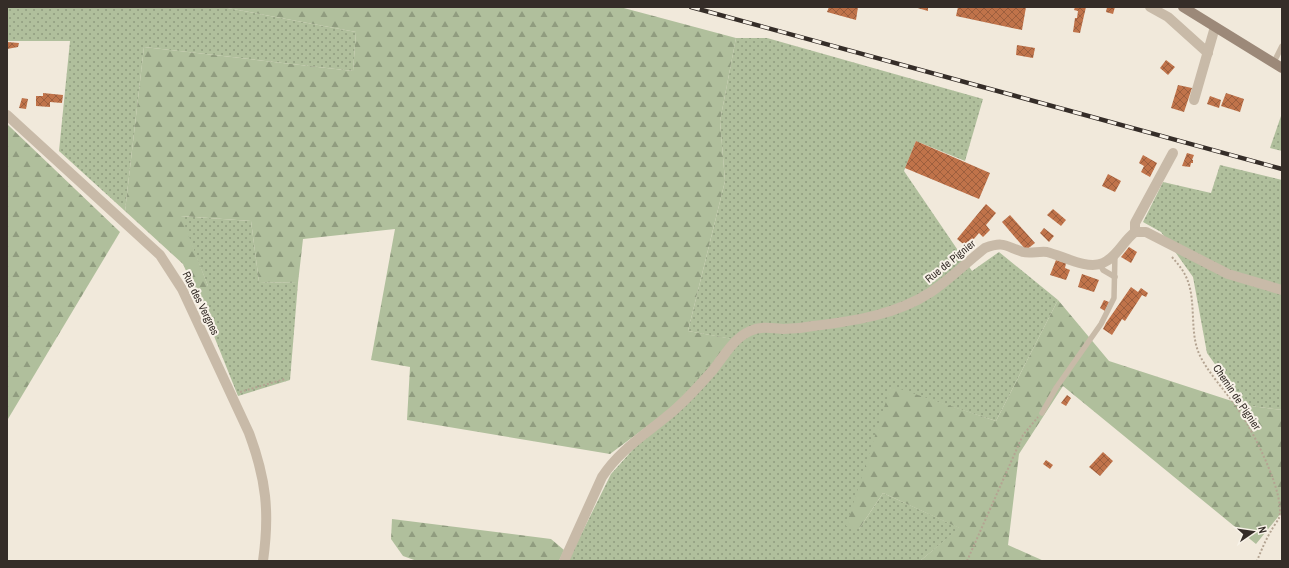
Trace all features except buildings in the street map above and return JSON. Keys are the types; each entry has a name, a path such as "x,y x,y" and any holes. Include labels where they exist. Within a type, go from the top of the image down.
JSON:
{"main road":[{"path":"1183,7 1279,65"}],"street":[{"path":"1150,7 1165,13 1208,53"},
{"path":"1194,100 1215,27"},
{"name":"Rue des Vergnes","path":"7,115 160,255 173,272 232,395 257,454 263,476 268,524 263,561"},
{"path":"1135,232 1135,223 1173,153"},
{"path":"1100,264 1108,261 1128,237 1135,232 1146,232 1228,274 1282,290"},
{"name":"Rue de Pignier","path":"564,561 602,476 611,464 643,435 667,417 688,397 713,370 735,341 749,331 758,328 788,329 846,322 873,317 893,311 914,302 931,291 985,248 996,244 1006,245 1024,252 1045,252 1090,266 1100,264"}],"lane":[{"path":"1279,65 1282,46"},
{"path":"1042,413 1056,388 1101,324 1114,298 1115,254"},
{"path":"1100,264 1103,270 1115,278"}],"path":[{"name":"Chemin de Pignier","path":"1166,242 1166,250 1183,270 1188,281 1198,351 1203,362 1241,413 1255,438 1278,495 1280,507 1278,518 1256,561"},
{"path":"232,395 285,379"},
{"path":"967,561 1023,435 1042,413"}],"green space":[{"path":"8,7 222,7 356,32 353,71 144,47 125,211 59,151 70,41 7,41"},
{"path":"222,7 620,7 736,38 720,121 725,181 688,331 733,339 669,410 610,454 407,420 410,367 371,360 395,229 303,239 298,283 259,282 251,221 181,216 208,286 208,321 183,264 125,211 144,47 353,71 356,32"},
{"path":"736,38 767,38 983,99 965,161 916,141 904,171 972,271 999,252 1058,300 996,421 891,387 859,529 883,493 960,528 920,561 568,561 611,474 732,339 688,331 725,181 720,121"},
{"path":"1282,113 1282,151 1270,148"},
{"path":"7,124 120,232 8,419 7,419"},
{"path":"1220,165 1282,180 1282,410 1244,405 1207,353 1193,277 1161,232 1143,222 1163,182 1211,193"},
{"path":"180,216 251,221 259,282 298,283 290,380 238,396 208,321 208,286"},
{"path":"1058,300 1109,361 1244,405 1282,410 1282,512 1256,544 1063,386 1019,454 1008,545 1044,561 920,561 959,528 883,493 859,529 846,526 891,386 996,421"},
{"path":"392,519 551,539 564,550 559,561 417,561 403,556 391,539"}],"railway":[{"path":"691,7 1282,169"}]}
